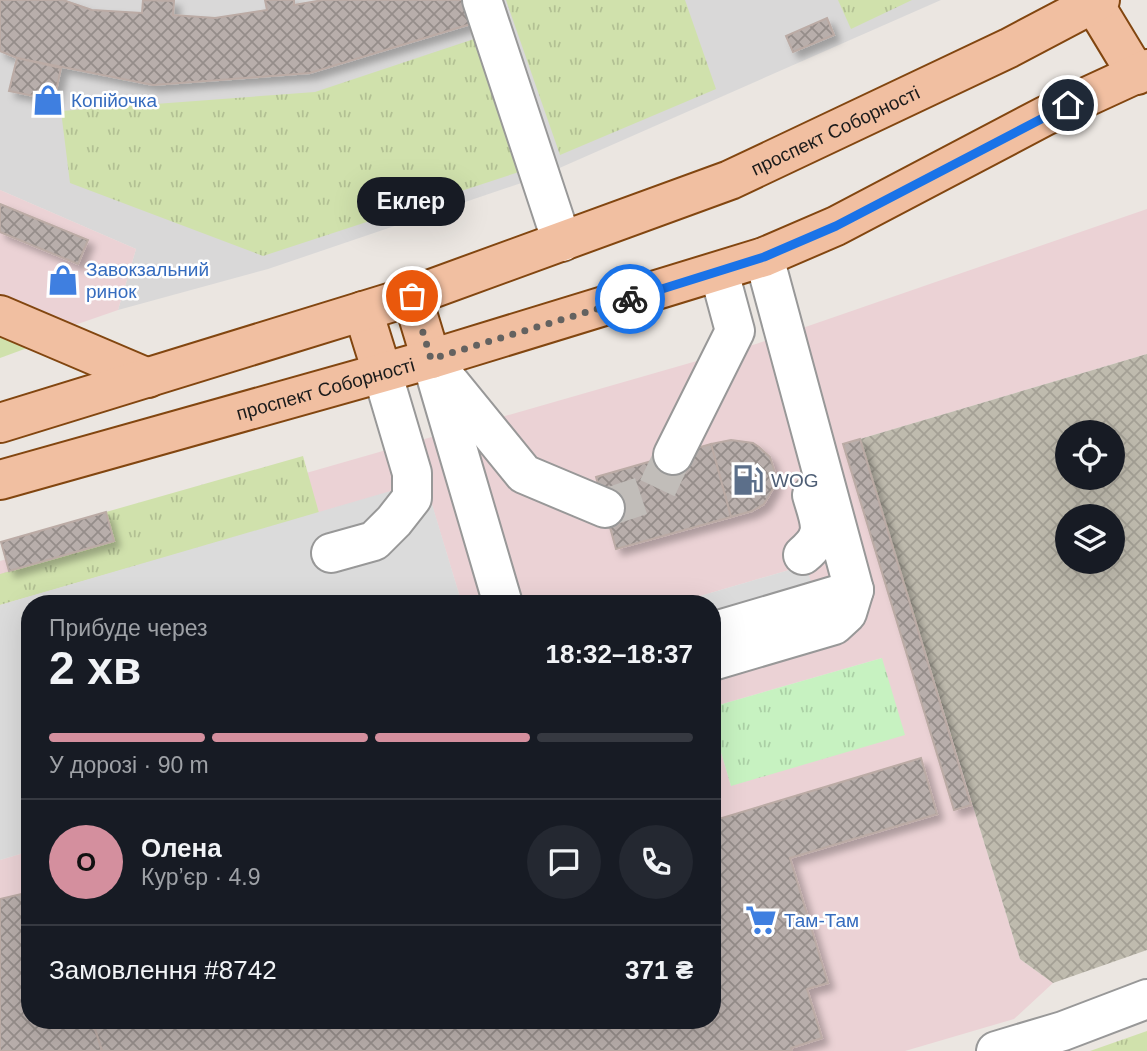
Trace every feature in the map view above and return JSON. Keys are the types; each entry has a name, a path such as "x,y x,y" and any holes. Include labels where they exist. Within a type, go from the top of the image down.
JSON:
{"main road":[{"name":"проспект Соборності","path":"0,422 412,296 730,180 1009,48 1097,2"},
{"path":"1097,2 1144,78"},
{"name":"проспект Соборності","path":"0,480 431,359 742,264 836,226 1045,116 1144,78"},
{"path":"412,296 431,359"},
{"path":"363,311 382,372"},
{"path":"0,315 148,378"}],"street":[{"path":"482,0 562,242"},
{"path":"673,455 735,331 742,264"},
{"path":"742,264 821,526 817,544 803,555"},
{"path":"721,658 834,625 847,613 854,590 742,264"},
{"path":"431,359 524,474 605,508"},
{"path":"431,359 500,595"},
{"path":"331,554 374,541 412,498 412,472 382,372"},
{"path":"721,629 854,590"},
{"path":"996,1051 1063,1031 1147,999"}],"shaded area":[{"path":"0,0 941,0 539,177 268,269 118,310 136,249 0,190"},
{"name":"Завокзальний ринок","path":"0,190 136,249 118,310 0,351"},
{"path":"1147,209 1147,354 860,439 1020,959 1053,983 1014,1019 905,1051 0,1051 0,860 21,854 21,1029 721,1029 721,752 731,786 882,658 721,704 721,614 806,565 704,595 459,595 425,482 35,595 21,595 21,599 0,605 0,561 756,344"},
{"path":"1147,354 1147,950 1053,983 1020,959 860,439"},
{"path":"425,481 459,595 34,595"},
{"path":"806,565 813,589 721,616 721,595 704,595"},
{"path":"21,599 21,854 0,860 0,605"}],"green space":[{"path":"506,0 685,0 716,89 560,155"},
{"path":"838,0 912,0 851,29"},
{"path":"477,38 522,171 263,256 70,183 61,111 315,92"},
{"path":"0,335 30,347 0,358"},
{"path":"303,456 319,513 35,595 21,595 21,599 0,605 0,574 114,541 106,512"},
{"path":"882,658 905,735 731,786 721,752 721,704"},
{"path":"1147,1031 1147,1051 1090,1051"}],"building":[{"path":"0,0 63,0 92,10 142,13 143,0 174,1 173,15 215,18 267,10 265,0 294,0 294,5 323,0 466,0 474,23 310,73 153,85 17,58 0,51"},
{"path":"827,18 834,35 793,52 786,36"},
{"path":"17,58 61,68 54,100 9,91"},
{"path":"0,204 88,240 78,264 0,232"},
{"path":"860,439 971,805 954,810 843,444"},
{"name":"WOG","path":"731,440 753,443 759,447 770,457 775,473 774,487 764,504 752,511 731,517 711,444"},
{"path":"711,444 731,517 616,549 596,477"},
{"path":"106,512 114,541 9,571 1,542"},
{"name":"Там-Там","path":"921,758 937,814 790,858 828,983 807,989 822,1038 791,1048 792,1051 102,1051 95,1029 721,1029 721,818"},
{"path":"21,894 21,1029 95,1029 102,1051 0,1051 0,899"}],"tunnel":[{"path":"605,508 656,491 673,455"}],"way so far":[{"path":"412,296 431,359 630,299"}],"place":[{"name":"Копійочка","path":"48,100"},
{"name":"Завокзальний ринок","path":"63,280"},
{"name":"Еклер","path":"412,296"},
{"name":"WOG","path":"748,480"},
{"name":"Там-Там","path":"761,920"}],"route":[{"path":"630,299 764,257 836,226 1068,105"}]}
